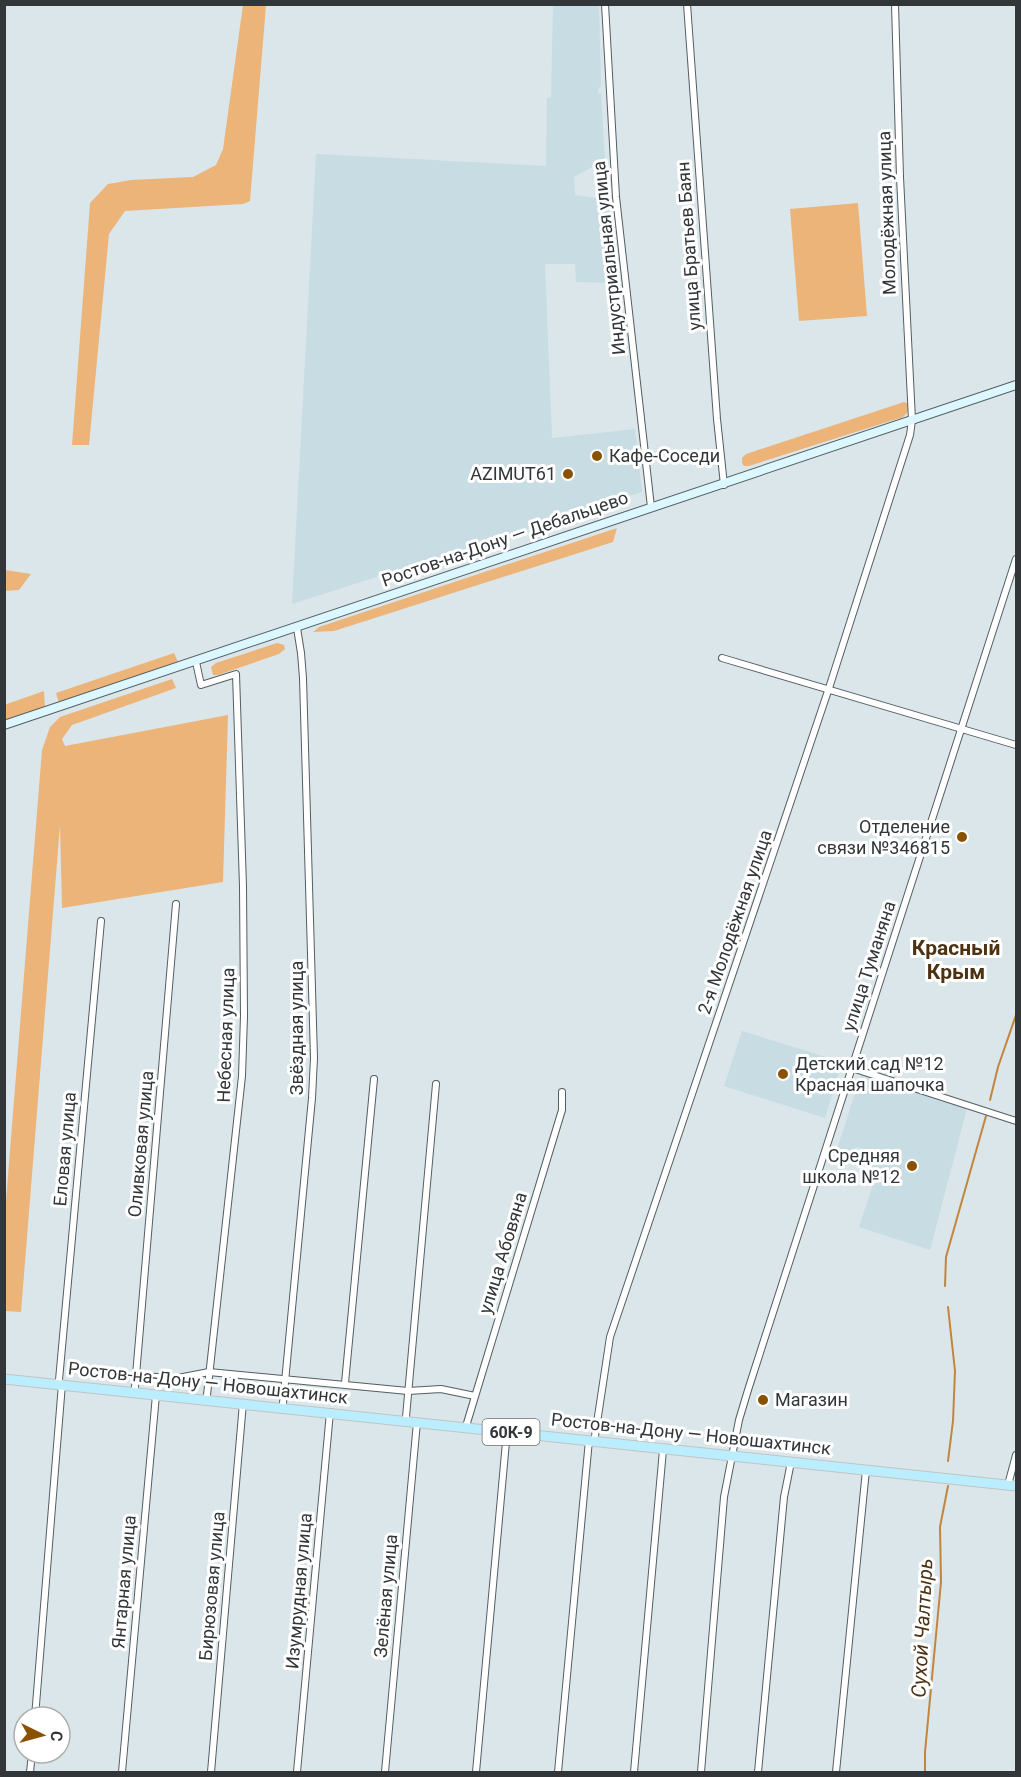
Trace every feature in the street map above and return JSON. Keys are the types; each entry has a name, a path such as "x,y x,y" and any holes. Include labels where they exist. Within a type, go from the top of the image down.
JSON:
{"main road":[{"name":"Ростов-на-Дону — Новошахтинск","path":"4,1377 135,1387 1014,1483"},
{"name":"Ростов-на-Дону — Новошахтинск","path":"61,1382 156,1395 592,1438 663,1450 733,1454 866,1470 1014,1483"}],"street":[{"name":"Индустриальная улица","path":"605,4 616,197 651,507"},
{"name":"улица Братьев Баян","path":"687,4 717,419 724,484"},
{"name":"Молодёжная улица","path":"895,4 900,189 912,420"},
{"name":"Ростов-на-Дону — Дебальцево","path":"4,725 1017,385"},
{"name":"2-я Молодёжная улица","path":"558,1773 592,1438 610,1337 829,688 907,446 912,420"},
{"name":"улица Туманяна","path":"701,1773 724,1497 739,1420 1017,560"},
{"name":"Звёздная улица","path":"283,1403 314,1058 302,652 297,628"},
{"path":"722,657 1017,745"},
{"name":"Небесная улица","path":"196,662 201,685 236,674 243,886 242,1076 207,1395"},
{"name":"Оливковая улица","path":"135,1387 176,904"},
{"name":"Еловая улица","path":"36,1705 101,921"},
{"path":"852,1068 1017,1121"},
{"path":"345,1383 374,1079"},
{"path":"406,1417 436,1084"},
{"name":"улица Абовяна","path":"467,1423 562,1110 562,1092"},
{"path":"136,1376 178,1378 209,1372 408,1390 441,1389 475,1396"},
{"name":"Янтарная улица","path":"122,1773 156,1395"},
{"name":"Бирюзовая улица","path":"211,1773 243,1403"},
{"name":"Изумрудная улица","path":"297,1773 330,1412"},
{"name":"Зелёная улица","path":"385,1773 417,1422"},
{"path":"476,1773 507,1431"},
{"path":"634,1773 663,1450"},
{"path":"1014,1483 1016,1457"},
{"path":"758,1773 784,1497 791,1462"},
{"path":"836,1773 866,1470"}],"shaded area":[{"path":"243,5 266,5 250,201 243,204 125,211 109,234 89,445 72,445 90,203 108,184 131,180 193,177 216,165 223,149"},
{"path":"553,5 599,5 601,86 598,93 601,93 605,160 574,177 575,195 608,200 615,283 576,282 575,264 545,264 552,438 635,429 642,492 292,604 316,154 546,166 547,98 551,97"},
{"path":"858,203 867,316 799,321 790,209"},
{"path":"904,402 909,406 903,417 749,466 744,466 742,463 742,458 746,454"},
{"path":"617,528 613,542 334,631 313,632 319,627"},
{"path":"4,570 31,574 19,590 5,591"},
{"path":"277,643 284,645 285,649 279,654 213,675 211,667 216,663"},
{"path":"174,653 178,662 59,703 56,693"},
{"path":"172,679 176,688 72,725 62,739 65,746 228,715 223,882 62,908 60,825 21,1312 5,1311 5,1213 42,750 50,727 60,717"},
{"path":"44,691 45,708 5,722 4,705"},
{"name":"Детский сад №12 Красная шапочка","path":"742,1031 842,1062 825,1118 724,1086"},
{"name":"Средняя школа №12","path":"861,1075 967,1108 930,1250 859,1227 874,1181 868,1179 876,1153 856,1147 853,1154 837,1149"}],"waterway":[{"name":"Сухой Чалтырь","path":"990,1100 998,1067 1016,1015"},
{"name":"Сухой Чалтырь","path":"945,1286 946,1257 986,1116"},
{"name":"Сухой Чалтырь","path":"948,1307 955,1371 953,1421 948,1461"},
{"name":"Сухой Чалтырь","path":"925,1772 941,1582 940,1527 948,1486"}],"place":[{"name":"Кафе-Соседи","path":"597,456"},
{"name":"AZIMUT61","path":"568,474"},
{"name":"Отделение связи №346815","path":"962,837"},
{"name":"Детский сад №12 Красная шапочка","path":"783,1074"},
{"name":"Средняя школа №12","path":"912,1166"},
{"name":"Магазин","path":"763,1400"}],"district":[{"name":"Красный Крым","path":"956,960"}]}
